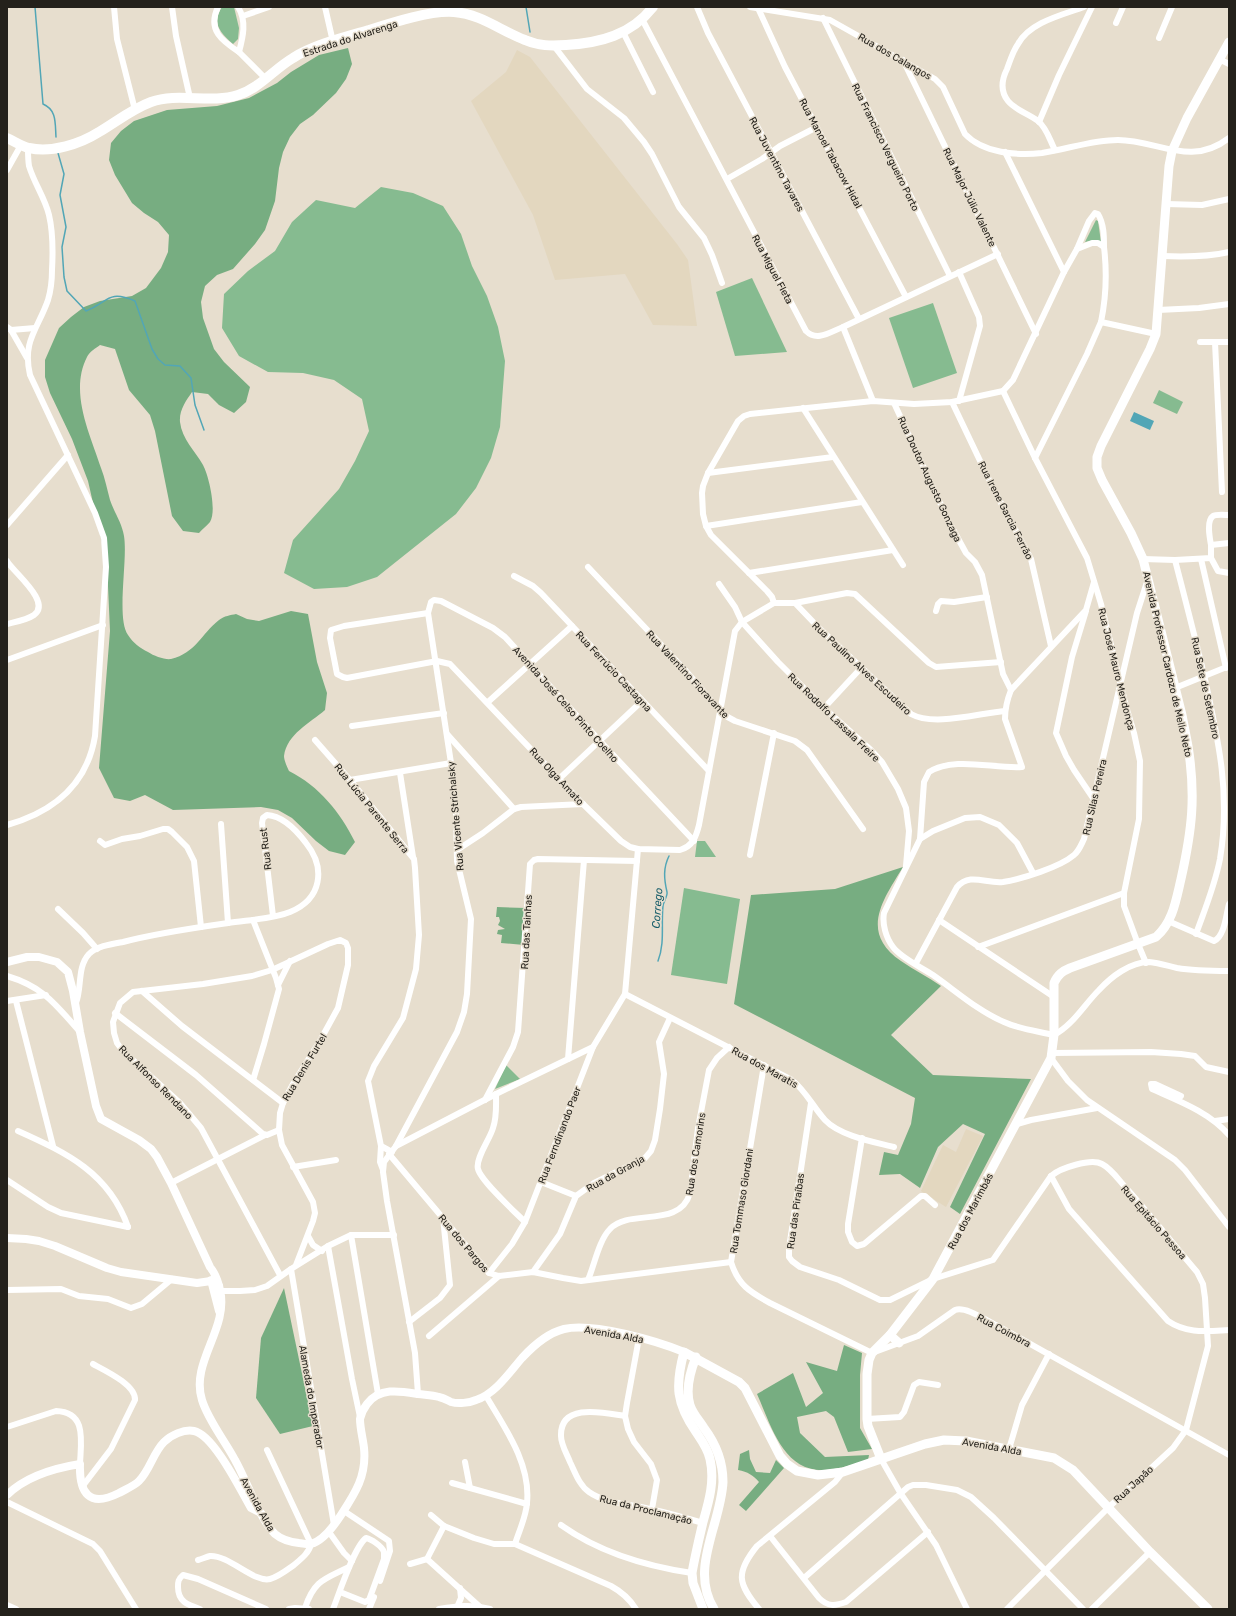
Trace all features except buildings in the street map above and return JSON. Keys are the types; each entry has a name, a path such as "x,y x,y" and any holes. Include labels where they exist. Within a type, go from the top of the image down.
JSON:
{"main road":[{"name":"Estrada do Alvarenga","path":"7,138 25,147 47,150 84,141 135,110 152,102 167,99 220,98 236,95 255,87 291,58 304,51 432,9 474,16 489,21 531,43 554,46 598,42 623,32 637,24 653,7"},
{"path":"1156,334 1169,166 1172,151 1182,127 1229,42"},
{"name":"Avenida Professor Cardozo de Mello Neto","path":"1052,1055 1054,1035 1054,982 1056,978 1062,971 1138,944 1156,937 1161,933 1168,922 1176,900 1190,836 1193,811 1191,762 1186,734 1148,578 1143,559 1131,533 1097,468 1097,457 1101,446 1150,349 1156,334"},
{"name":"Rua dos Marimbás","path":"872,1353 890,1335 933,1279 1017,1124 1052,1055"},
{"path":"890,1335 900,1343"},
{"path":"684,1352 678,1381 678,1395 687,1419 705,1445 710,1458 712,1473 710,1498 692,1573 693,1583 703,1609"},
{"name":"Avenida Alda","path":"684,1352 696,1357 738,1382 745,1388 775,1449 787,1464 797,1471 807,1474 818,1475 843,1472 925,1444 944,1440 966,1441 1048,1456 1060,1461 1073,1470 1150,1552 1208,1609"},
{"path":"872,1353 867,1365 867,1419 868,1426 881,1459"},
{"path":"696,1357 689,1377 689,1404 694,1415 713,1441 722,1467 723,1482 721,1497 707,1554 704,1574 705,1589 714,1609"}],"street":[{"path":"114,7 117,39 135,110"},
{"path":"172,7 176,36 190,98"},
{"path":"218,7 214,20 217,33 226,43 239,52 266,79"},
{"path":"238,7 243,16 244,30 239,52"},
{"path":"243,16 269,7"},
{"path":"325,7 332,42"},
{"name":"Rua Juventino Tavares","path":"697,7 708,33 859,319"},
{"name":"Rua dos Calangos","path":"750,7 823,18 839,24 935,79 943,86 965,134 971,140 985,148 1005,152 1041,153 1097,141 1118,140 1136,141 1172,151 1197,152 1211,148 1229,138"},
{"path":"1055,150 1047,133 1038,122 1008,101 1002,90 1005,73 1018,43 1028,32 1056,17 1084,7"},
{"path":"1038,122 1058,75 1092,7"},
{"path":"1116,23 1122,7"},
{"path":"1159,38 1172,7"},
{"name":"Rua Manoel Tabacow Hidal","path":"758,8 785,67 906,297"},
{"name":"Rua Francisco Vergueiro Porto","path":"823,18 897,172 950,276"},
{"name":"Rua Miguel Fleta","path":"642,19 806,331 812,336 819,336 843,327 998,254"},
{"path":"623,32 652,92"},
{"path":"554,46 587,89 624,118 648,148 679,207 704,238 722,283"},
{"path":"1220,59 1229,64"},
{"name":"Rua Major Júlio Valente","path":"903,60 1036,334"},
{"path":"727,179 771,152 817,127"},
{"path":"7,170 25,147"},
{"path":"25,147 30,167 49,214 52,232 51,285 48,300 35,328 27,358"},
{"path":"1005,152 1064,272"},
{"path":"1166,204 1202,205 1229,199"},
{"path":"774,603 771,595 711,535 706,526 702,493 705,480 738,421 744,416 750,414 803,408 873,401 929,404 959,401 1003,392 1014,380 1064,272 1077,249 1089,221 1095,213 1098,214 1101,220 1104,231 1106,266 1101,322 1087,354 1035,458"},
{"path":"1077,249 1092,243 1098,243 1104,247"},
{"path":"1162,256 1192,257 1217,255 1229,252"},
{"path":"959,272 980,321 979,331 959,401"},
{"path":"1158,310 1199,308 1229,304"},
{"path":"1101,322 1156,334"},
{"path":"843,327 873,401"},
{"path":"7,825 34,817 53,805 73,785 90,758 95,736 103,625 106,567 104,538 68,455 30,375 27,358 9,329 35,328"},
{"path":"1200,342 1229,342"},
{"path":"1215,342 1222,492"},
{"name":"Rua José Mauro Mendonça","path":"1003,392 1035,458 1083,549 1094,582 1138,753 1140,774 1138,828 1124,893 1124,906 1146,963"},
{"name":"Rua Irene Garcia Ferrão","path":"952,402 996,495 1031,559 1051,646"},
{"name":"Rua Doutor Augusto Gonzaga","path":"894,403 949,522 966,553 975,562 982,575 1005,680 1011,690"},
{"path":"803,408 903,565"},
{"path":"7,524 68,455"},
{"path":"708,473 833,456"},
{"path":"706,526 862,502"},
{"path":"1229,515 1214,516 1211,518 1209,524 1211,558 1218,571 1229,573"},
{"path":"1211,545 1229,543"},
{"path":"749,573 893,550"},
{"path":"1143,559 1175,560 1211,558"},
{"path":"1175,688 1228,667 1201,559"},
{"name":"Rua Sete de Setembro","path":"1175,560 1204,677 1221,754 1224,801 1222,839 1217,874 1196,934"},
{"path":"7,561 36,595 39,605 34,615 7,624"},
{"name":"Rua Valentino Fioravante","path":"588,567 685,670 724,715 735,721 795,741 807,750 863,829"},
{"name":"Rua Ferrúcio Castagna","path":"514,576 533,586 709,771"},
{"name":"Rua Silas Pereira","path":"916,964 957,887 967,879 1003,882 1046,870 1069,859 1079,850 1084,839 1137,613 1148,578"},
{"path":"1094,582 1072,657 1056,733 1074,770 1094,798"},
{"name":"Rua Rodolfo Lassala Freire","path":"719,584 735,607 742,622 778,662 824,708 871,750 882,762 898,789 906,808 908,819 906,870"},
{"path":"694,841 699,825 734,637 742,622 774,603 795,602 847,593 855,594 929,663 936,667 1001,662"},
{"path":"936,611 938,604 941,602 960,602 988,597"},
{"name":"Avenida José Celso Pinto Coelho","path":"428,613 431,602 434,600 441,601 499,632 694,841"},
{"name":"Rua Paulino Alves Escudeiro","path":"795,602 808,618 911,714 921,719 939,720 1005,711"},
{"path":"1086,610 1011,690 1005,711 1008,728 1022,767 964,764 940,767 928,772 924,782 920,839 884,913 884,925 893,948 902,956 999,1020 1014,1026 1054,1035 1065,1029 1094,994 1110,979 1124,970 1146,963 1194,970 1229,972"},
{"path":"428,613 344,626 331,630 330,638 337,674 342,677 351,677 437,661"},
{"name":"Rua Vicente Strichalsky","path":"390,1153 396,1146 457,1032 464,1012 467,987 471,919 457,861 456,815 451,763 437,661 428,613"},
{"path":"7,660 103,625"},
{"path":"488,702 572,626"},
{"name":"Rua Olga Amato","path":"437,661 445,662 453,666 583,804 621,841 630,847 638,849 680,850 686,848 694,841"},
{"path":"824,708 862,668"},
{"path":"560,778 642,701"},
{"path":"352,726 444,713"},
{"path":"750,856 774,733"},
{"path":"447,734 514,809"},
{"name":"Rua Lúcia Parente Serra","path":"315,740 350,780 414,859 419,935 416,969 402,1018 374,1066 368,1081 381,1146 380,1162 383,1172"},
{"path":"350,780 400,773 451,763"},
{"path":"400,773 414,859"},
{"path":"457,850 483,833 514,809 521,807 583,804"},
{"name":"Rua Rust","path":"97,949 142,937 252,920 273,916 290,912 313,896 317,885 318,874 316,860 312,850 301,836 289,825 274,816 267,815 263,818 262,823 273,916"},
{"path":"920,839 933,831 965,818 972,817 988,819 999,825 1018,843 1033,873"},
{"path":"221,824 228,923"},
{"path":"100,841 105,845 122,839 140,836 163,829 169,830 187,847 194,861 202,927"},
{"path":"625,994 638,849"},
{"name":"Rua das Tainhas","path":"485,1100 513,1047 518,1032 530,864 534,860 538,859 637,861"},
{"path":"568,1059 584,860"},
{"path":"978,947 1124,893"},
{"path":"1168,922 1211,940 1218,938 1229,904"},
{"path":"58,909 97,949 89,954 82,968 76,1003"},
{"path":"252,920 278,985"},
{"path":"939,920 1054,997"},
{"name":"Rua Denis Furtel","path":"272,970 337,940 346,943 348,948 348,965 338,1008 283,1103 279,1130 282,1145 312,1202 315,1213 308,1236 294,1267"},
{"path":"7,962 27,957 39,957 50,959 62,965 68,972 76,1003 80,1032 96,1106 101,1119 139,1140 151,1149 171,1183 210,1267"},
{"path":"253,1080 276,1002 278,985 290,961"},
{"path":"264,1135 196,1075 115,1013 120,1003 128,995 142,991 230,980 252,976 272,970"},
{"path":"7,976 32,985 46,995 80,1032"},
{"path":"142,991 182,1026 283,1103"},
{"name":"Rua dos Maratis","path":"625,994 764,1065 800,1086 805,1091 811,1103 834,1128 894,1147"},
{"name":"Rua Ferndinando Paer","path":"489,1273 512,1244 525,1222 593,1047 625,994"},
{"path":"7,1001 16,1001 46,995"},
{"path":"16,1001 53,1146"},
{"name":"Rua Alfonso Rendano","path":"115,1013 113,1022 117,1043 132,1060 180,1103 201,1128 280,1275"},
{"name":"Rua da Granja","path":"534,1272 560,1234 576,1196 594,1183 645,1158 651,1151 655,1140 663,1090 663,1065 659,1042 670,1018"},
{"path":"396,1146 496,1094 593,1047"},
{"name":"Rua dos Camorins","path":"588,1280 603,1241 610,1228 622,1222 676,1211 686,1203 690,1193 698,1128 709,1070 717,1058 729,1047"},
{"path":"1052,1055 1151,1052 1180,1054 1195,1056 1206,1067 1229,1072"},
{"path":"1052,1055 1078,1092 1097,1108 1164,1151 1175,1160 1185,1170 1229,1227"},
{"name":"Rua Tommaso Giordani","path":"764,1065 731,1262 738,1279 756,1295 872,1353"},
{"path":"1181,1096 1156,1084 1151,1084 1152,1089 1206,1114 1229,1134"},
{"path":"496,1094 495,1121 479,1160 478,1169 483,1178 525,1222"},
{"name":"Rua das Piraíbas","path":"811,1103 789,1248 789,1257 800,1267 839,1280 880,1300 890,1300 933,1279"},
{"path":"1017,1124 1097,1108"},
{"path":"1215,1121 1229,1119"},
{"path":"171,1183 264,1135 279,1130"},
{"path":"7,1180 61,1213 128,1226 124,1213 113,1194 92,1172 53,1146 18,1131"},
{"path":"862,1138 848,1224 848,1232 852,1242 857,1246 864,1244 921,1196 925,1196 936,1205"},
{"path":"381,1146 390,1153 384,1162 383,1172 415,1353 418,1394"},
{"name":"Rua dos Pargos","path":"390,1153 489,1273 499,1276 534,1272 572,1280 588,1280 731,1262"},
{"path":"293,1166 336,1160"},
{"name":"Rua Epitácio Pessoa","path":"1053,1174 1071,1165 1095,1162 1106,1167 1141,1205 1197,1272 1203,1284 1207,1331"},
{"path":"933,1279 993,1260 1053,1174"},
{"path":"1053,1174 1069,1209 1168,1321 1185,1329 1207,1331 1229,1330"},
{"path":"541,1182 576,1196"},
{"path":"409,1322 440,1298 450,1285 443,1218"},
{"path":"7,1238 40,1241 106,1268 122,1272 197,1283 218,1290 255,1290 267,1286 280,1275 328,1246 351,1235 394,1235"},
{"path":"351,1235 378,1394"},
{"path":"308,1236 313,1245 322,1250"},
{"path":"198,1560 208,1557 219,1558 258,1578 270,1579 301,1559 310,1549 311,1544 331,1529 360,1484 364,1471 365,1453 360,1417 328,1246"},
{"name":"Avenida Alda","path":"210,1267 211,1281 218,1290"},
{"name":"Avenida Alda","path":"210,1267 214,1272 222,1305 217,1329 200,1374 199,1390 203,1404 236,1461 261,1513 276,1535 289,1542 311,1544"},
{"name":"Alameda do Imperador","path":"294,1267 331,1529"},
{"path":"429,1336 499,1276"},
{"path":"7,1290 61,1289 79,1296 108,1299 132,1308 142,1304 172,1279"},
{"path":"197,1283 211,1281"},
{"name":"Rua Coimbra","path":"872,1353 918,1336 954,1310 962,1309 998,1326 1229,1455"},
{"name":"Avenida Alda","path":"486,1396 528,1352 545,1338 556,1332 569,1328 604,1330 664,1343 684,1352"},
{"name":"Rua Japão","path":"1007,1609 1109,1507 1173,1448 1186,1430 1208,1346 1207,1331"},
{"path":"639,1338 626,1403 625,1416 628,1429 634,1442 651,1464 657,1480 652,1509"},
{"path":"1009,1449 1022,1405 1049,1354"},
{"path":"82,1487 111,1449 135,1400 135,1395 130,1388 93,1364"},
{"path":"867,1419 900,1417 904,1412 914,1385 919,1382 938,1384"},
{"path":"360,1417 370,1400 385,1391 439,1397 451,1402 473,1401 486,1396 517,1450 525,1478 528,1495 527,1504 515,1544"},
{"path":"7,1427 56,1411 64,1411 71,1414 80,1427 80,1475 82,1487 86,1493 93,1498 100,1500 110,1497 139,1481 164,1442 178,1434 195,1431 203,1435 214,1447 251,1508 261,1513"},
{"name":"Rua da Proclamação","path":"625,1416 589,1411 577,1413 567,1418 563,1426 561,1436 564,1447 580,1483 588,1492 605,1500 652,1509 703,1523"},
{"path":"267,1450 311,1544"},
{"path":"881,1459 901,1494 928,1532 956,1584 967,1609"},
{"path":"465,1462 470,1488"},
{"path":"7,1496 12,1490 33,1478 61,1468 80,1464"},
{"path":"759,1609 744,1590 742,1583 743,1571 752,1553 770,1536 835,1482 843,1472"},
{"path":"452,1483 527,1504"},
{"path":"804,1578 908,1487 919,1484 957,1490 971,1497 1083,1609"},
{"path":"7,1502 94,1544 100,1551 136,1609"},
{"path":"344,1511 389,1541 391,1546 388,1560 369,1609"},
{"path":"431,1515 444,1526 485,1542 515,1544 621,1591 636,1609"},
{"path":"561,1525 578,1537 618,1555 656,1567 692,1573"},
{"path":"410,1564 427,1559 444,1526"},
{"path":"331,1529 351,1564"},
{"path":"770,1536 824,1602 830,1605 837,1605 846,1602 928,1532"},
{"path":"333,1609 351,1564 362,1541 366,1538 369,1539 379,1546 384,1552 384,1559 369,1600 365,1602 340,1592"},
{"path":"1092,1609 1150,1552"},
{"path":"427,1559 479,1606"},
{"path":"293,1609 307,1608 309,1597 317,1585 351,1564"},
{"path":"200,1609 183,1601 178,1590 178,1580 183,1576 198,1579 266,1609"},
{"path":"458,1605 461,1598 460,1588"},
{"path":"7,1605 16,1609"},
{"path":"439,1609 458,1605 479,1606 490,1609"}],"shaded area":[{"path":"517,50 530,57 688,260 697,326 653,325 625,274 555,280 533,215 471,101 506,72"},
{"path":"966,1129 983,1136 946,1207 921,1191 943,1145 956,1152"}],"green space":[{"path":"222,7 234,7 239,28 238,39 233,44 221,32 217,23 217,18"},
{"path":"348,48 352,64 346,79 336,93 313,115 300,124 290,137 283,152 279,168 275,201 265,230 233,269 217,275 205,286 201,302 203,318 214,349 224,362 250,387 246,402 234,413 219,405 208,394 192,392 185,402 182,410 180,422 183,434 203,465 208,477 211,494 213,510 212,517 210,522 199,533 183,531 172,516 155,431 150,415 129,390 115,349 100,345 89,353 82,370 80,384 83,413 87,427 104,476 110,500 122,527 124,536 125,559 123,616 128,635 134,643 153,655 171,659 187,652 213,625 225,617 236,614 247,619 259,621 291,611 308,614 317,662 327,693 325,710 294,735 286,748 284,758 289,771 310,784 319,792 343,820 355,842 345,855 329,851 292,818 278,810 261,807 173,810 145,795 130,801 114,798 99,768 110,631 107,564 88,481 72,439 50,393 45,377 45,360 59,328 71,317 84,307 100,301 132,296 146,288 161,268 168,252 169,235 158,222 132,203 115,175 109,160 111,143 121,131 134,121 167,110 217,106 249,98 277,83 291,72 319,55"},
{"path":"381,187 413,193 443,206 461,234 472,266 487,296 498,327 505,361 500,427 491,458 476,488 456,514 377,577 347,587 314,589 284,573 293,540 339,489 355,461 369,431 362,399 334,380 303,373 268,372 239,356 222,328 224,294 248,271 275,251 292,222 316,200 355,208"},
{"path":"1096,220 1098,221 1101,242 1085,242"},
{"path":"752,278 787,352 735,356 716,292"},
{"path":"933,303 957,373 913,388 889,318"},
{"path":"1159,390 1183,402 1177,414 1153,403"},
{"path":"697,841 705,841 716,857 695,857"},
{"path":"903,867 888,892 879,916 878,927 881,939 888,950 901,961 941,986 891,1035 933,1075 1031,1079 960,1214 950,1207 985,1134 963,1124 938,1147 920,1188 900,1174 879,1175 884,1152 898,1155 911,1124 915,1098 734,1004 751,895 835,889"},
{"path":"684,888 740,899 727,984 671,975"},
{"path":"497,907 526,908 524,945 501,943 502,935 497,934 498,930 505,929 498,925 500,921 499,917 496,917"},
{"path":"506,1065 520,1079 495,1089"},
{"path":"284,1288 313,1426 280,1434 256,1398 261,1338"},
{"path":"844,1345 862,1353 860,1375 860,1428 872,1449 848,1452 834,1417 826,1411 797,1417 800,1433 825,1457 869,1455 868,1460 842,1467 826,1470 811,1469 799,1464 781,1445 757,1394 793,1373 806,1407 823,1393 806,1362 837,1371"},
{"path":"749,1450 750,1459 756,1472 770,1473 776,1460 784,1468 746,1511 739,1505 759,1482 750,1474 738,1470 740,1454"}],"water":[{"path":"1134,412 1154,421 1150,430 1130,421"}],"waterway":[{"path":"35,7 43,104 53,113 56,137"},
{"path":"526,7 530,32"},
{"path":"58,153 64,174 60,195 66,227 62,247 64,277 67,291 86,311 108,298 119,296 135,301 152,349 158,359 165,365 180,366 191,378 195,405 204,430"},
{"name":"Corrego","path":"658,961 662,941 663,904 667,894 665,869 669,856"}]}
